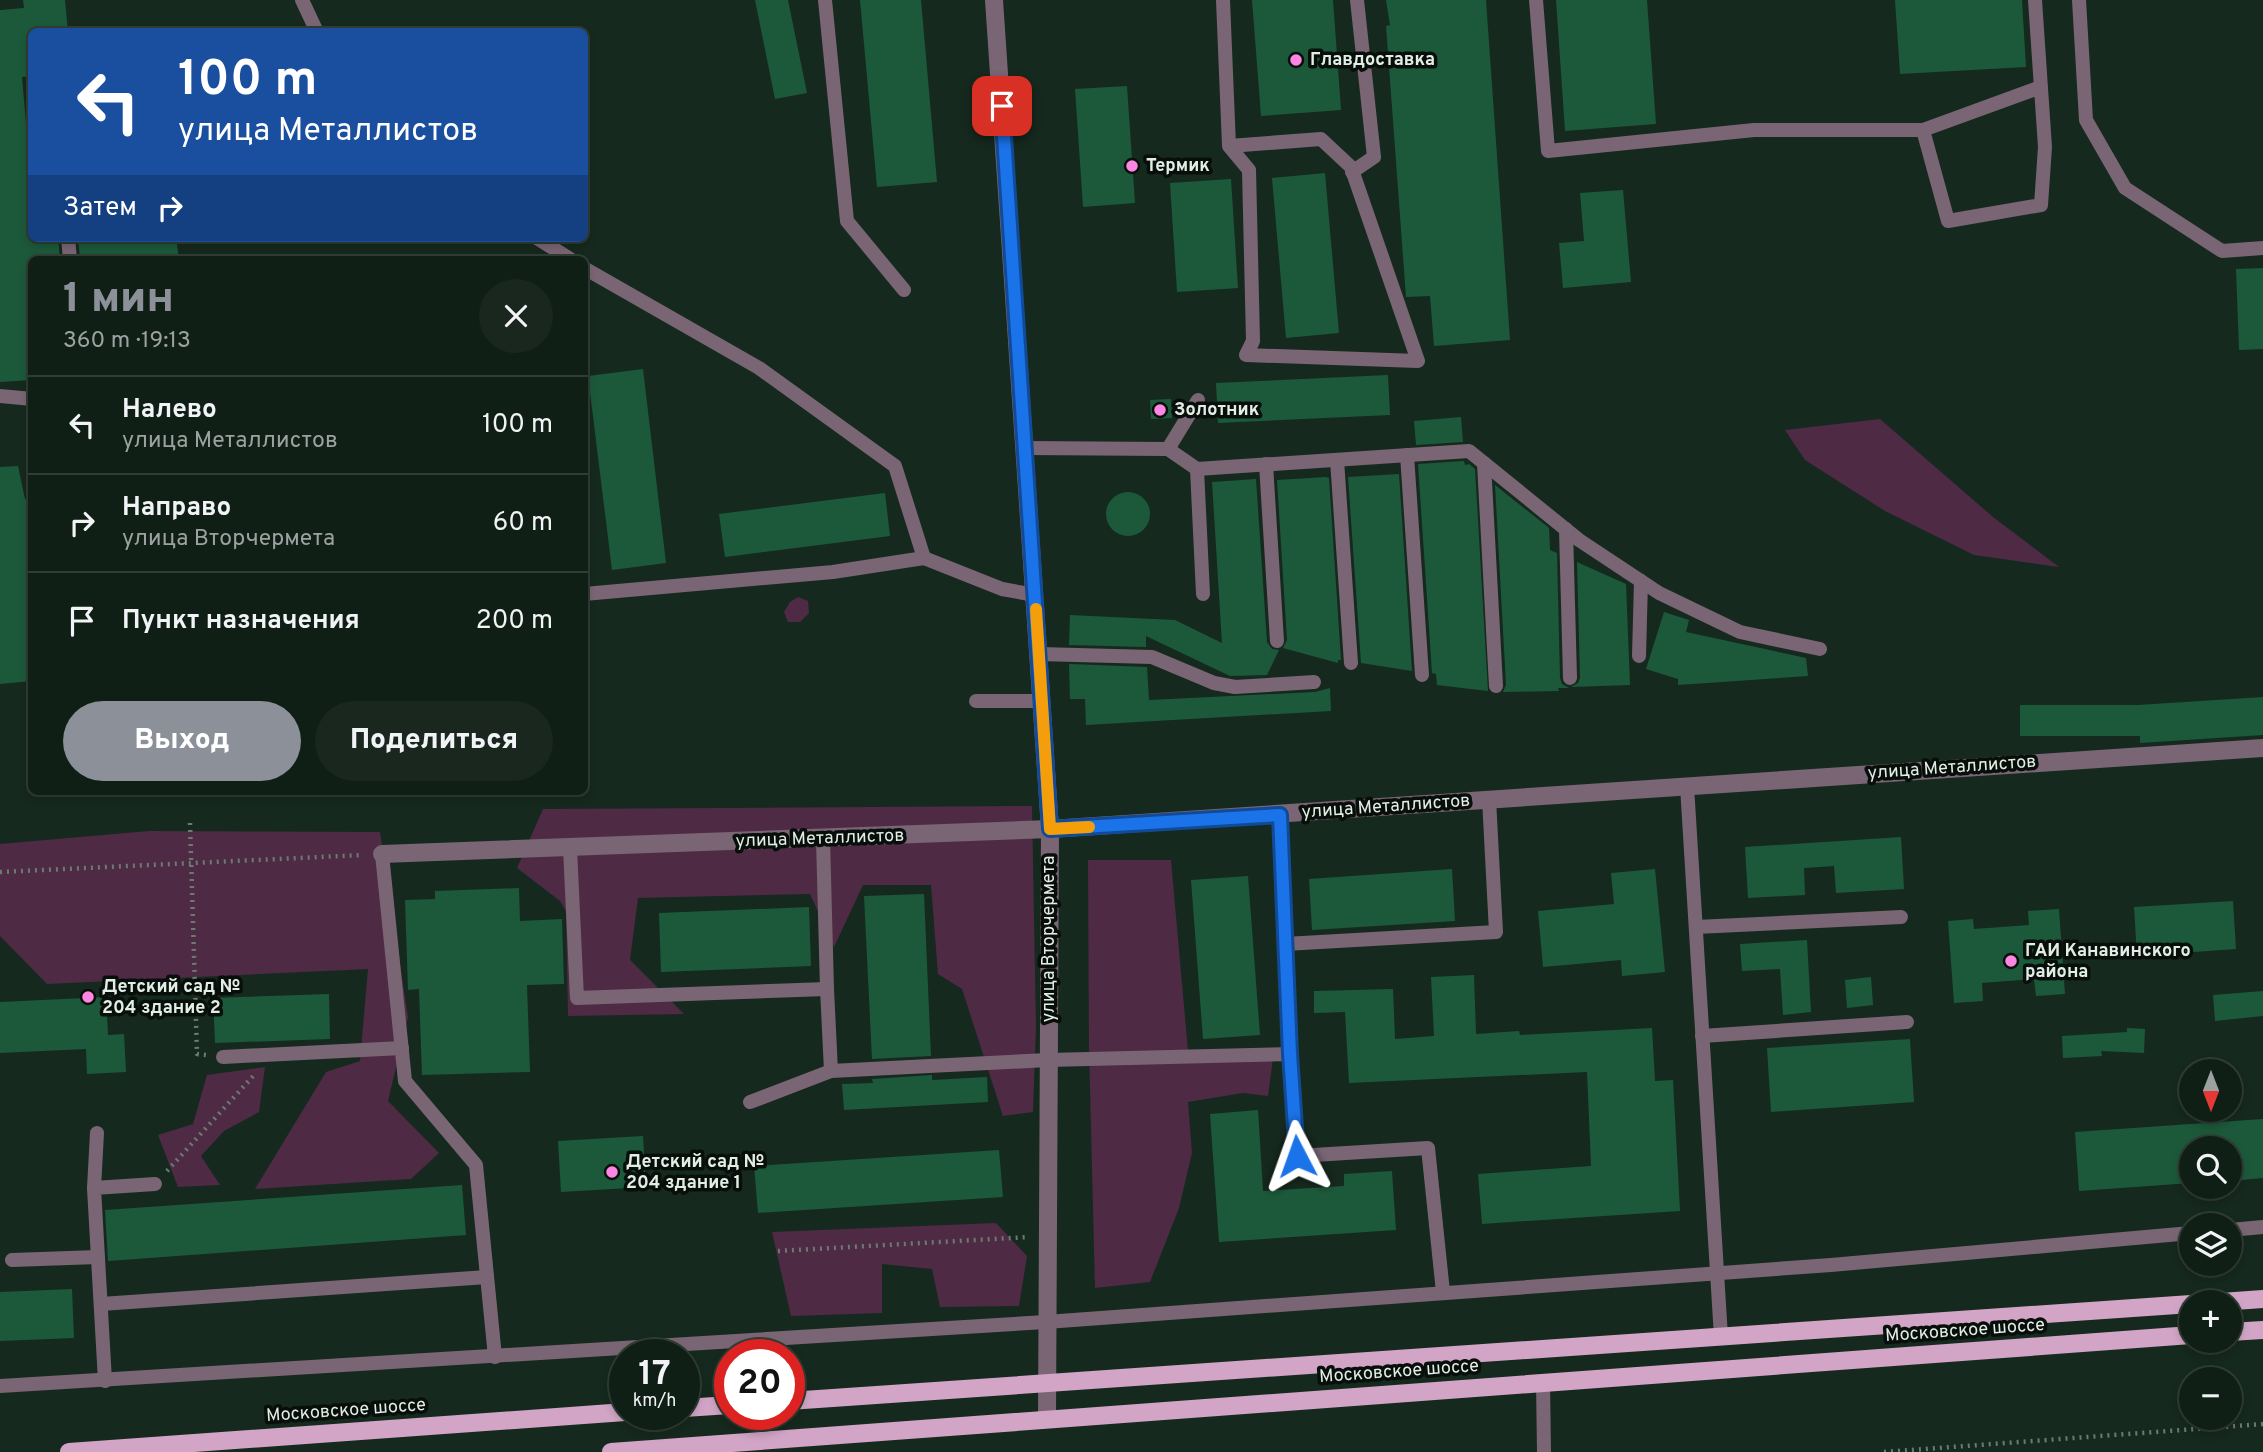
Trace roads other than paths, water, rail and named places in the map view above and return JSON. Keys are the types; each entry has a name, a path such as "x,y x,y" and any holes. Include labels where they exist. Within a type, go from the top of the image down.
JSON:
{"main road":[{"path":"2242,1300 2263,1299"},
{"name":"Московское шоссе","path":"805,1400 2179,1305"},
{"path":"2242,1331 2263,1330"},
{"name":"Московское шоссе","path":"611,1452 748,1447 1047,1419 2179,1336"},
{"name":"Московское шоссе","path":"69,1452 609,1413"}],"street":[{"name":"улица Вторчермета","path":"995,0 1050,829 1045,1383 1047,1419"},
{"name":"улица Металлистов","path":"382,854 1050,829 2263,748"}],"lane":[{"path":"302,0 315,28"},
{"path":"825,0 847,221 904,290"},
{"path":"1223,0 1229,146 1249,170 1253,341 1246,355 1418,362 1351,167 1321,139 1229,146"},
{"path":"1352,172 1374,157 1357,0"},
{"path":"1536,0 1548,151 1754,130 1923,130 2041,87"},
{"path":"1923,130 1948,221 2041,205 2045,147 2035,0"},
{"path":"2079,0 2086,120 2125,188 2222,251 2263,248"},
{"path":"543,242 565,256"},
{"path":"588,270 759,368 895,466 924,558"},
{"path":"0,396 28,399"},
{"path":"1168,449 1198,400"},
{"path":"1025,449 1168,449 1197,469 1469,451 1566,529 1659,593 1740,632 1820,649"},
{"path":"1407,455 1422,675"},
{"path":"1337,460 1351,663"},
{"path":"1484,463 1496,686"},
{"path":"1266,464 1277,641"},
{"path":"1197,469 1203,594"},
{"path":"1566,529 1570,678"},
{"path":"588,594 833,572 924,558 1002,589 1035,595"},
{"path":"1639,656 1641,581"},
{"path":"1038,654 1152,657 1214,683 1235,687 1314,682"},
{"path":"976,701 1042,701"},
{"path":"1687,786 1721,1337"},
{"path":"1285,944 1496,932 1489,799"},
{"path":"1280,815 1297,1156 1428,1148 1443,1292"},
{"path":"823,839 831,1071"},
{"path":"570,848 577,998 827,989"},
{"path":"382,854 405,1081 476,1165 495,1357"},
{"path":"1696,927 1901,917"},
{"path":"1702,1036 1907,1022"},
{"path":"223,1057 402,1048"},
{"path":"750,1102 831,1071 1048,1060 1290,1054"},
{"path":"97,1133 94,1188 106,1381"},
{"path":"94,1188 155,1184"},
{"path":"2242,1229 2263,1227"},
{"path":"0,1386 1046,1322 1717,1272 2179,1234"},
{"path":"12,1260 98,1257"},
{"path":"101,1304 487,1277"},
{"path":"1543,1382 1544,1452"}],"place":[{"name":"Главдоставка","path":"1296,60"},
{"name":"Термик","path":"1132,166"},
{"name":"Золотник","path":"1160,410"},
{"name":"ГАИ Канавинского района","path":"2011,961"},
{"name":"Детский сад № 204 здание 2","path":"88,997"},
{"name":"Детский сад № 204 здание 1","path":"612,1172"}]}
